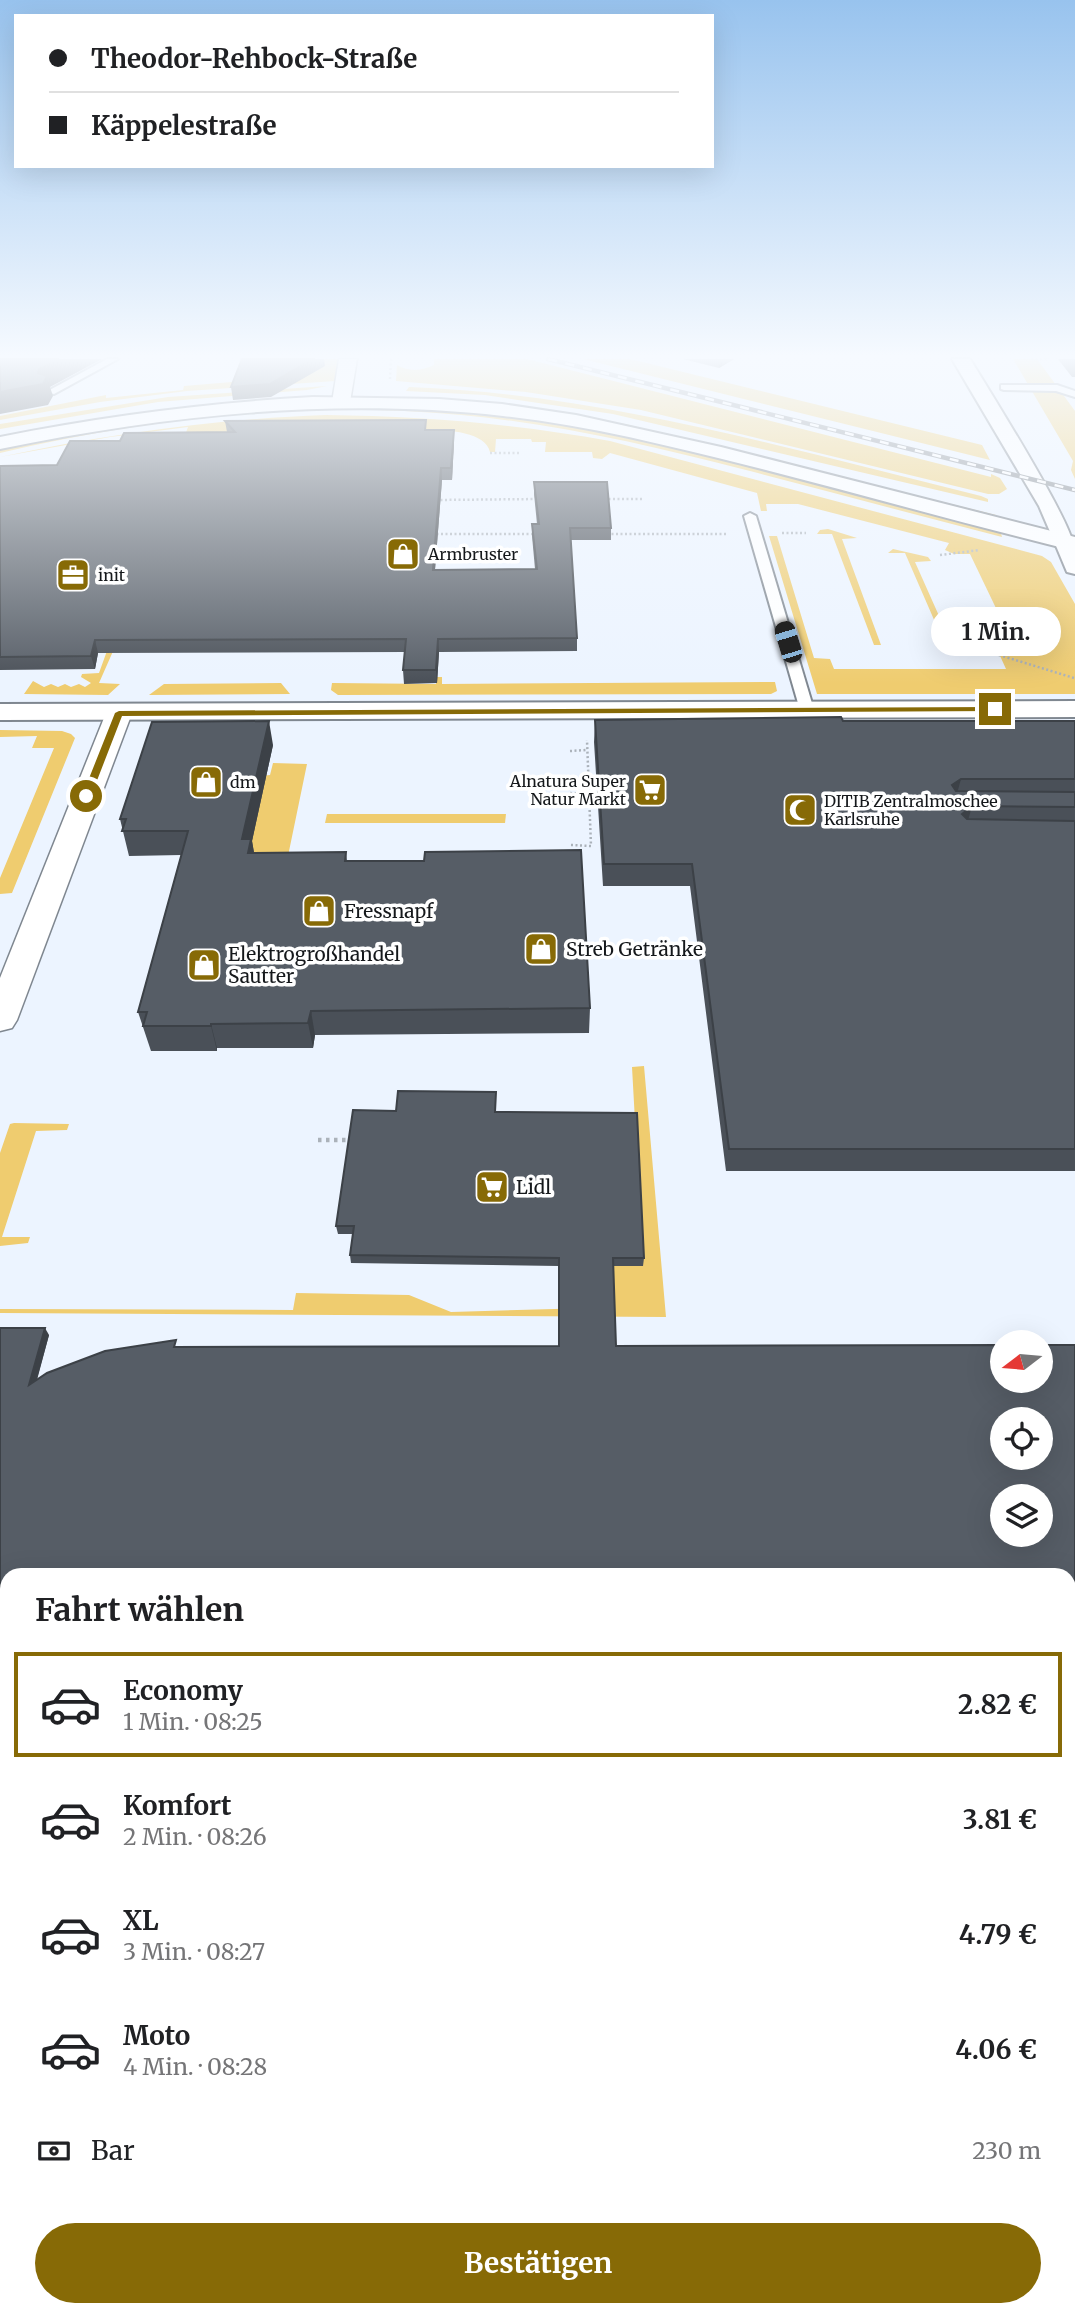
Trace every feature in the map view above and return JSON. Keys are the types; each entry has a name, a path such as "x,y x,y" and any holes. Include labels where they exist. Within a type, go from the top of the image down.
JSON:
{"main road":[{"path":"782,467 1068,535"},
{"path":"1028,467 1068,535 1075,567"},
{"path":"0,712 1075,709"}],"street":[{"path":"0,1020 119,713"}],"lane":[{"path":"750,516 807,710"}],"path":[{"path":"430,500 545,499"},
{"path":"593,499 642,499"},
{"path":"596,534 806,533"},
{"path":"426,534 546,534"},
{"path":"986,651 1075,678"},
{"path":"571,845 591,846 591,794 585,711"},
{"path":"570,751 587,751"},
{"path":"570,793 597,795"},
{"path":"318,1140 351,1140"}],"shaded area":[{"path":"173,467 338,467 129,615 99,683 120,684 108,695 24,694 33,681 44,687 51,684 71,687 79,684 85,687 91,683 81,677 82,674 99,673"},
{"path":"662,467 708,467 1042,556 1051,562 1075,604 1075,694 817,694 769,536 777,536 814,658 830,659 834,669 1006,669 987,627 1005,627 970,554 954,554 945,550 949,543 798,504 766,504 767,511 761,511 757,493"},
{"path":"734,467 755,467 1000,530 1002,537"},
{"path":"789,467 801,467 996,515 996,519"},
{"path":"839,467 864,467 981,496 988,499 988,502"},
{"path":"877,467 952,467 991,477 991,474 1000,478 1007,489 999,494 988,494"},
{"path":"828,529 857,538 842,539 881,645 874,645 832,534 817,534 820,530"},
{"path":"893,549 928,557 931,561 915,562 952,645 945,645 905,553 888,553"},
{"path":"437,677 442,677 442,684 775,682 777,691 771,694 338,695 331,690 332,683 436,684"},
{"path":"281,683 290,694 149,695 164,684"},
{"path":"0,730 62,731 75,738 12,893 0,894 0,878 54,748 32,748 37,736 0,737"},
{"path":"273,763 307,764 288,856 197,848 261,776 270,775"},
{"path":"327,814 506,814 505,823 325,823"},
{"path":"644,1066 666,1317 0,1313 0,1309 293,1310 296,1293 409,1295 451,1312 591,1308 612,1266 643,1266 632,1067"},
{"path":"10,1124 69,1124 67,1130 36,1131 2,1237 30,1237 28,1243 0,1246 0,1153"}],"building":[{"path":"0,467 451,467 441,468 433,570 537,569 532,524 539,524 534,482 607,482 611,528 570,528 577,638 438,639 436,670 403,670 406,639 95,640 91,656 0,657"},
{"path":"841,717 843,721 1075,721 1075,779 961,779 952,785 956,791 1075,792 1075,807 972,806 962,814 967,819 1075,821 1075,1149 729,1149 692,864 604,864 595,720"},
{"path":"269,721 242,839 251,839 248,853 346,852 345,861 424,861 425,852 581,850 590,1008 311,1011 308,1023 143,1026 147,1012 138,1012 188,831 122,831 126,819 120,819 152,722"},
{"path":"398,1091 496,1092 495,1112 637,1113 644,1258 613,1258 616,1346 990,1345 990,1393 1054,1393 1054,1345 1075,1345 1075,1568 0,1568 0,1328 45,1328 29,1385 47,1373 105,1351 176,1340 174,1347 559,1346 559,1258 350,1255 354,1226 336,1226 353,1110 396,1111"}],"railway":[{"path":"983,467 1075,490"}],"place":[{"name":"Armbruster","path":"403,554"},
{"name":"init","path":"73,575"},
{"name":"dm","path":"206,782"},
{"name":"Alnatura Super Natur Markt","path":"650,790"},
{"name":"DITIB Zentralmoschee Karlsruhe","path":"800,810"},
{"name":"Fressnapf","path":"319,911"},
{"name":"Streb Getränke","path":"541,949"},
{"name":"Elektrogroßhandel Sautter","path":"204,965"},
{"name":"Lidl","path":"492,1187"}],"route":[{"path":"86,796 119,713 995,709"}]}
